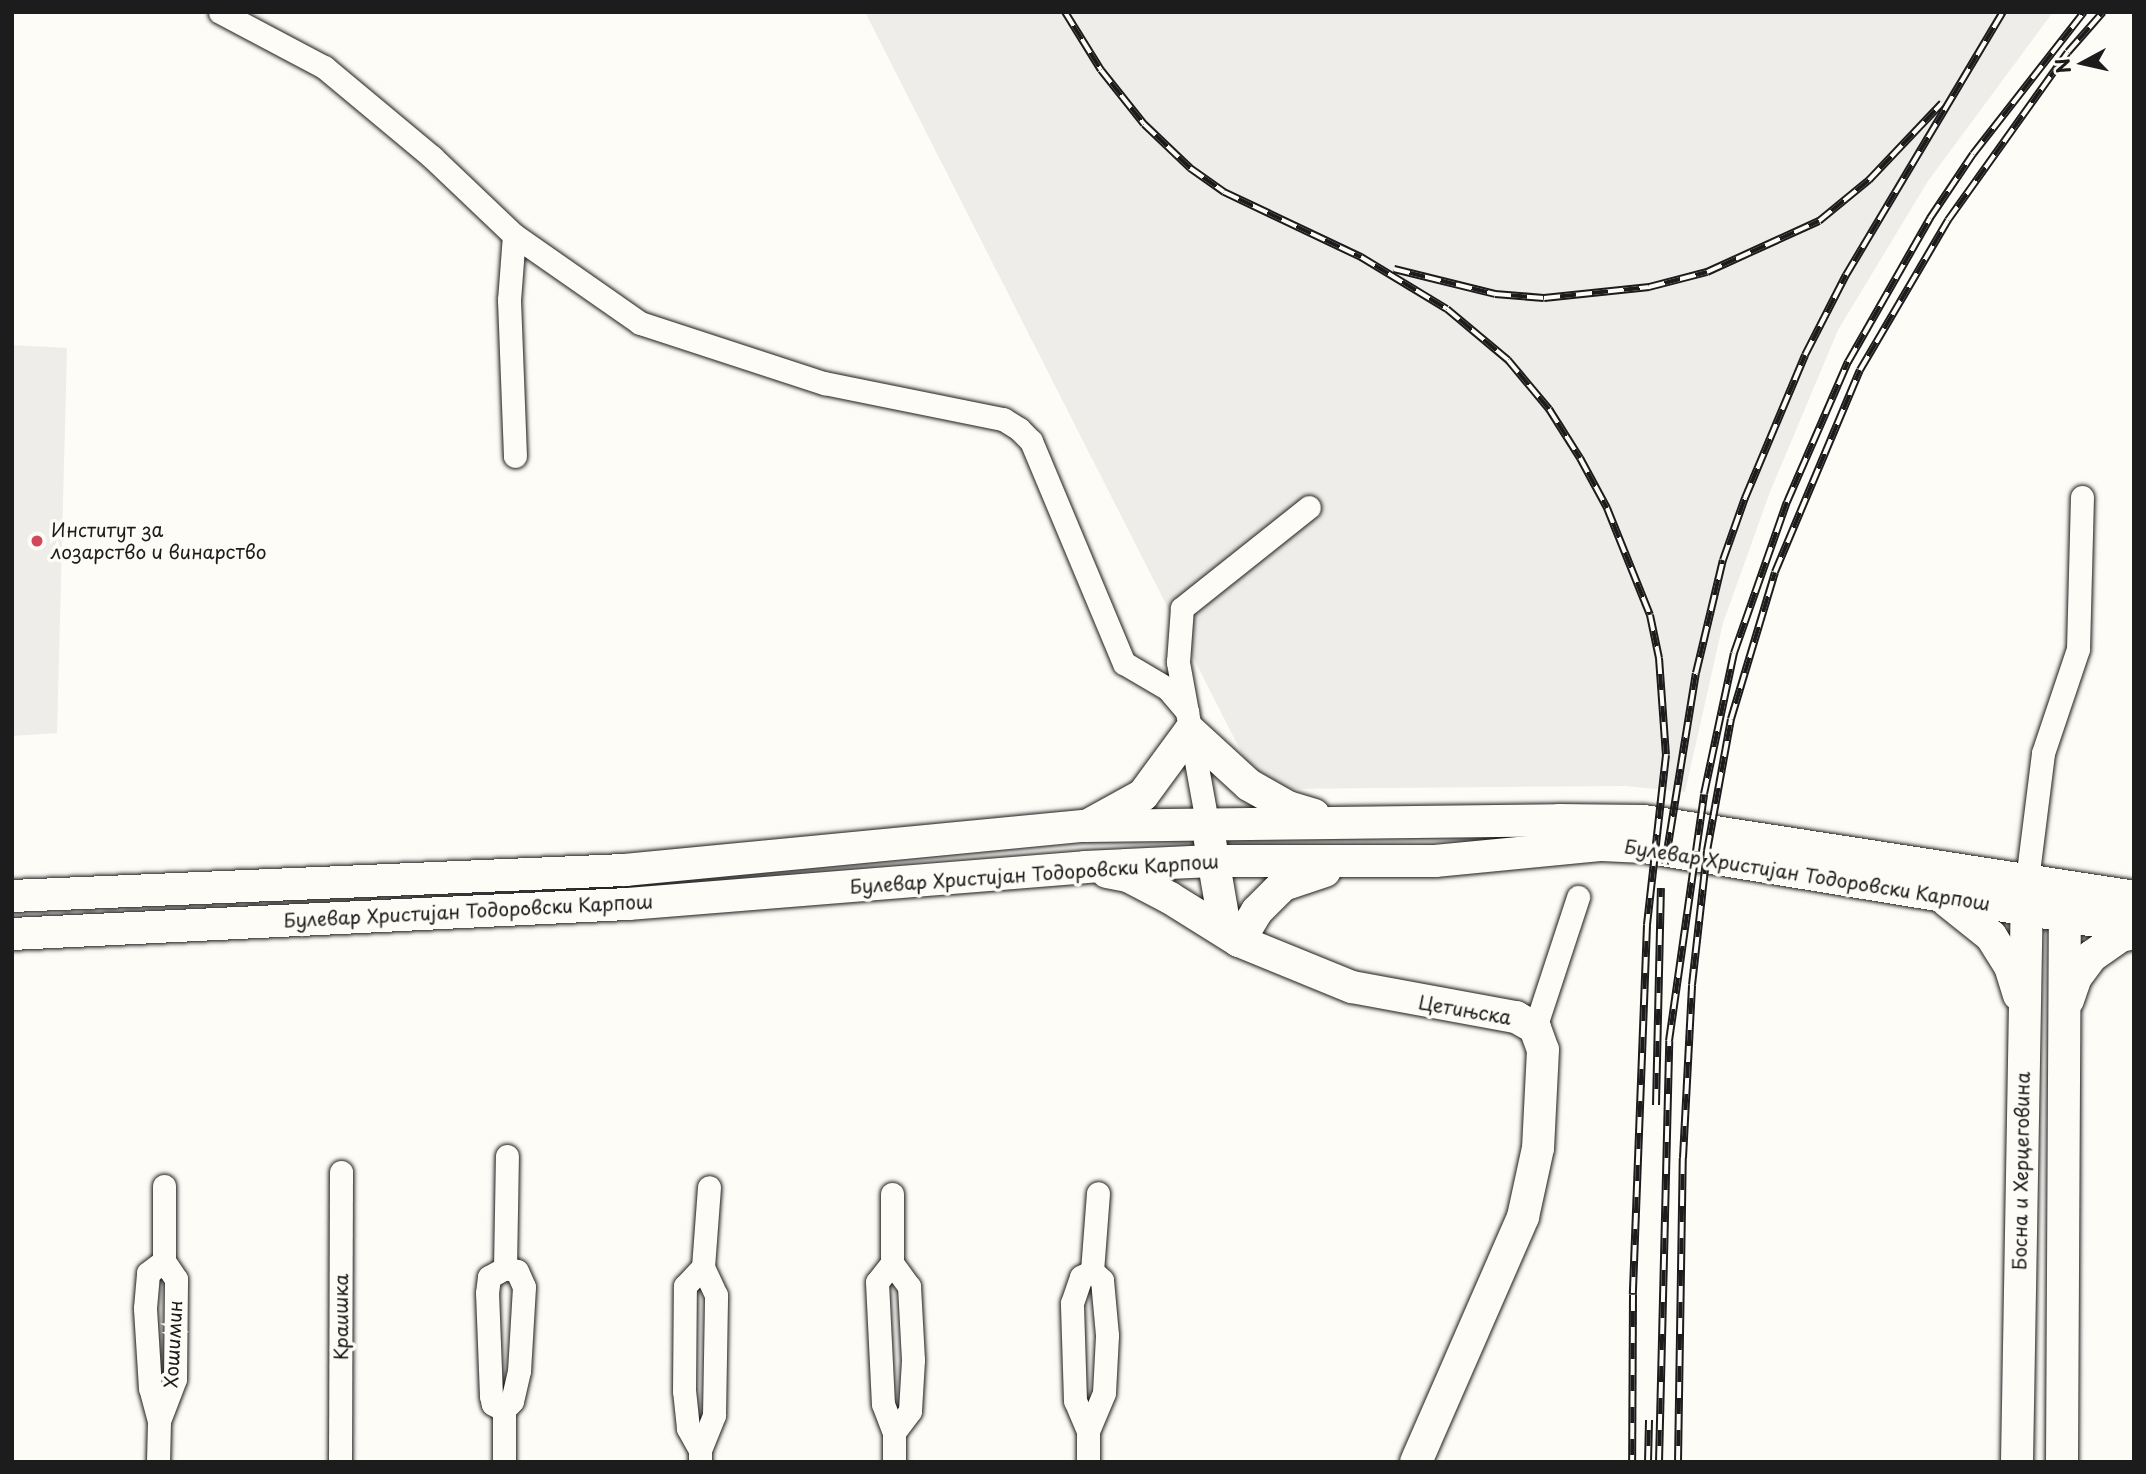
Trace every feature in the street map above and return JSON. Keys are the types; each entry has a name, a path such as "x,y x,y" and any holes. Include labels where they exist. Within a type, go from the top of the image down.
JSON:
{"street":[{"path":"219,12 324,67 432,157 514,235 640,323 824,383 1003,419 1019,429 1031,441 1119,654 1130,670 1168,689 1188,721 1249,785 1288,807 1343,824"},
{"path":"514,235 509,300 515,456"},
{"path":"2027,895 2043,753 2078,649 2082,497"},
{"path":"1309,507 1182,608 1178,662 1224,922 1239,942 1257,911 1283,885 1349,864"},
{"path":"1085,826 1143,795 1188,721"},
{"name":"Булевар Христијан Тодоровски Карпош","path":"12,896 625,870 1085,826 1208,821 1343,824 1644,821 2065,901 2134,927"},
{"name":"Булевар Христијан Тодоровски Карпош","path":"12,934 628,904 1085,867 1213,861 1349,864 1435,862 1602,845 1643,848 1933,894 2027,895"},
{"name":"Цетињска","path":"1085,867 1128,876 1239,942 1352,988 1477,1008 1516,1017 1535,1028 1543,1050 1544,1084 1538,1148 1523,1217 1416,1462"},
{"path":"1933,894 1959,907 1991,936 2010,965 2023,1020"},
{"name":"Босна и Херцеговина","path":"2018,1462 2027,895"},
{"path":"1535,1028 1578,897"},
{"path":"2062,1462 2065,901 2134,897"},
{"path":"2066,1008 2076,977 2092,956 2121,936 2134,933"},
{"path":"505,1268 507,1156"},
{"name":"Краишка","path":"340,1462 341,1172"},
{"name":"Хошимин","path":"158,1462 159,1421 175,1379 176,1279 164,1261 164,1186"},
{"path":"700,1456 715,1415 716,1295 703,1267 709,1187"},
{"path":"1092,1271 1098,1193"},
{"path":"892,1194 892,1263 909,1286 913,1360 910,1411 894,1432"},
{"path":"892,1263 877,1282 883,1404 894,1432 894,1462"},
{"path":"700,1456 688,1428 684,1391 685,1286 703,1267"},
{"path":"504,1410 493,1404 491,1396 487,1293 489,1277 505,1268 517,1271 524,1287 516,1390 504,1410 504,1462"},
{"path":"1088,1462 1088,1431 1104,1393 1107,1335 1102,1280 1092,1271"},
{"path":"1088,1431 1074,1401 1072,1303 1081,1277 1092,1271"}],"shaded area":[{"path":"865,12 2053,12 1928,181 1838,330 1770,492 1723,623 1685,792 1626,786 1260,789"},
{"name":"Институт за лозарство и винарство","path":"12,345 67,348 57,733 12,736"}],"railway":[{"path":"1065,12 1101,70 1144,124 1190,168 1224,192 1361,257 1447,309 1508,360 1549,409 1580,458 1607,508 1650,615 1659,658 1666,755 1647,925 1633,1295 1632,1462"},
{"path":"1665,864 1696,673 1723,560 1745,498 1805,355 1846,275 2003,12"},
{"path":"1659,1462 1669,1041 1704,794 1734,653 1787,502 1848,362 1930,218 1973,154 2084,12"},
{"path":"1678,1462 1683,1158 1692,985 1707,851 1731,719 1775,572 1860,370 1948,220 2068,52 2103,12"},
{"path":"1394,269 1495,294 1544,298 1649,287 1707,272 1819,221 1869,180 1942,103"},
{"path":"1656,1105 1661,888"},
{"path":"1648,1462 1649,1420"}],"place":[{"name":"Институт за лозарство и винарство","path":"37,541"}]}
